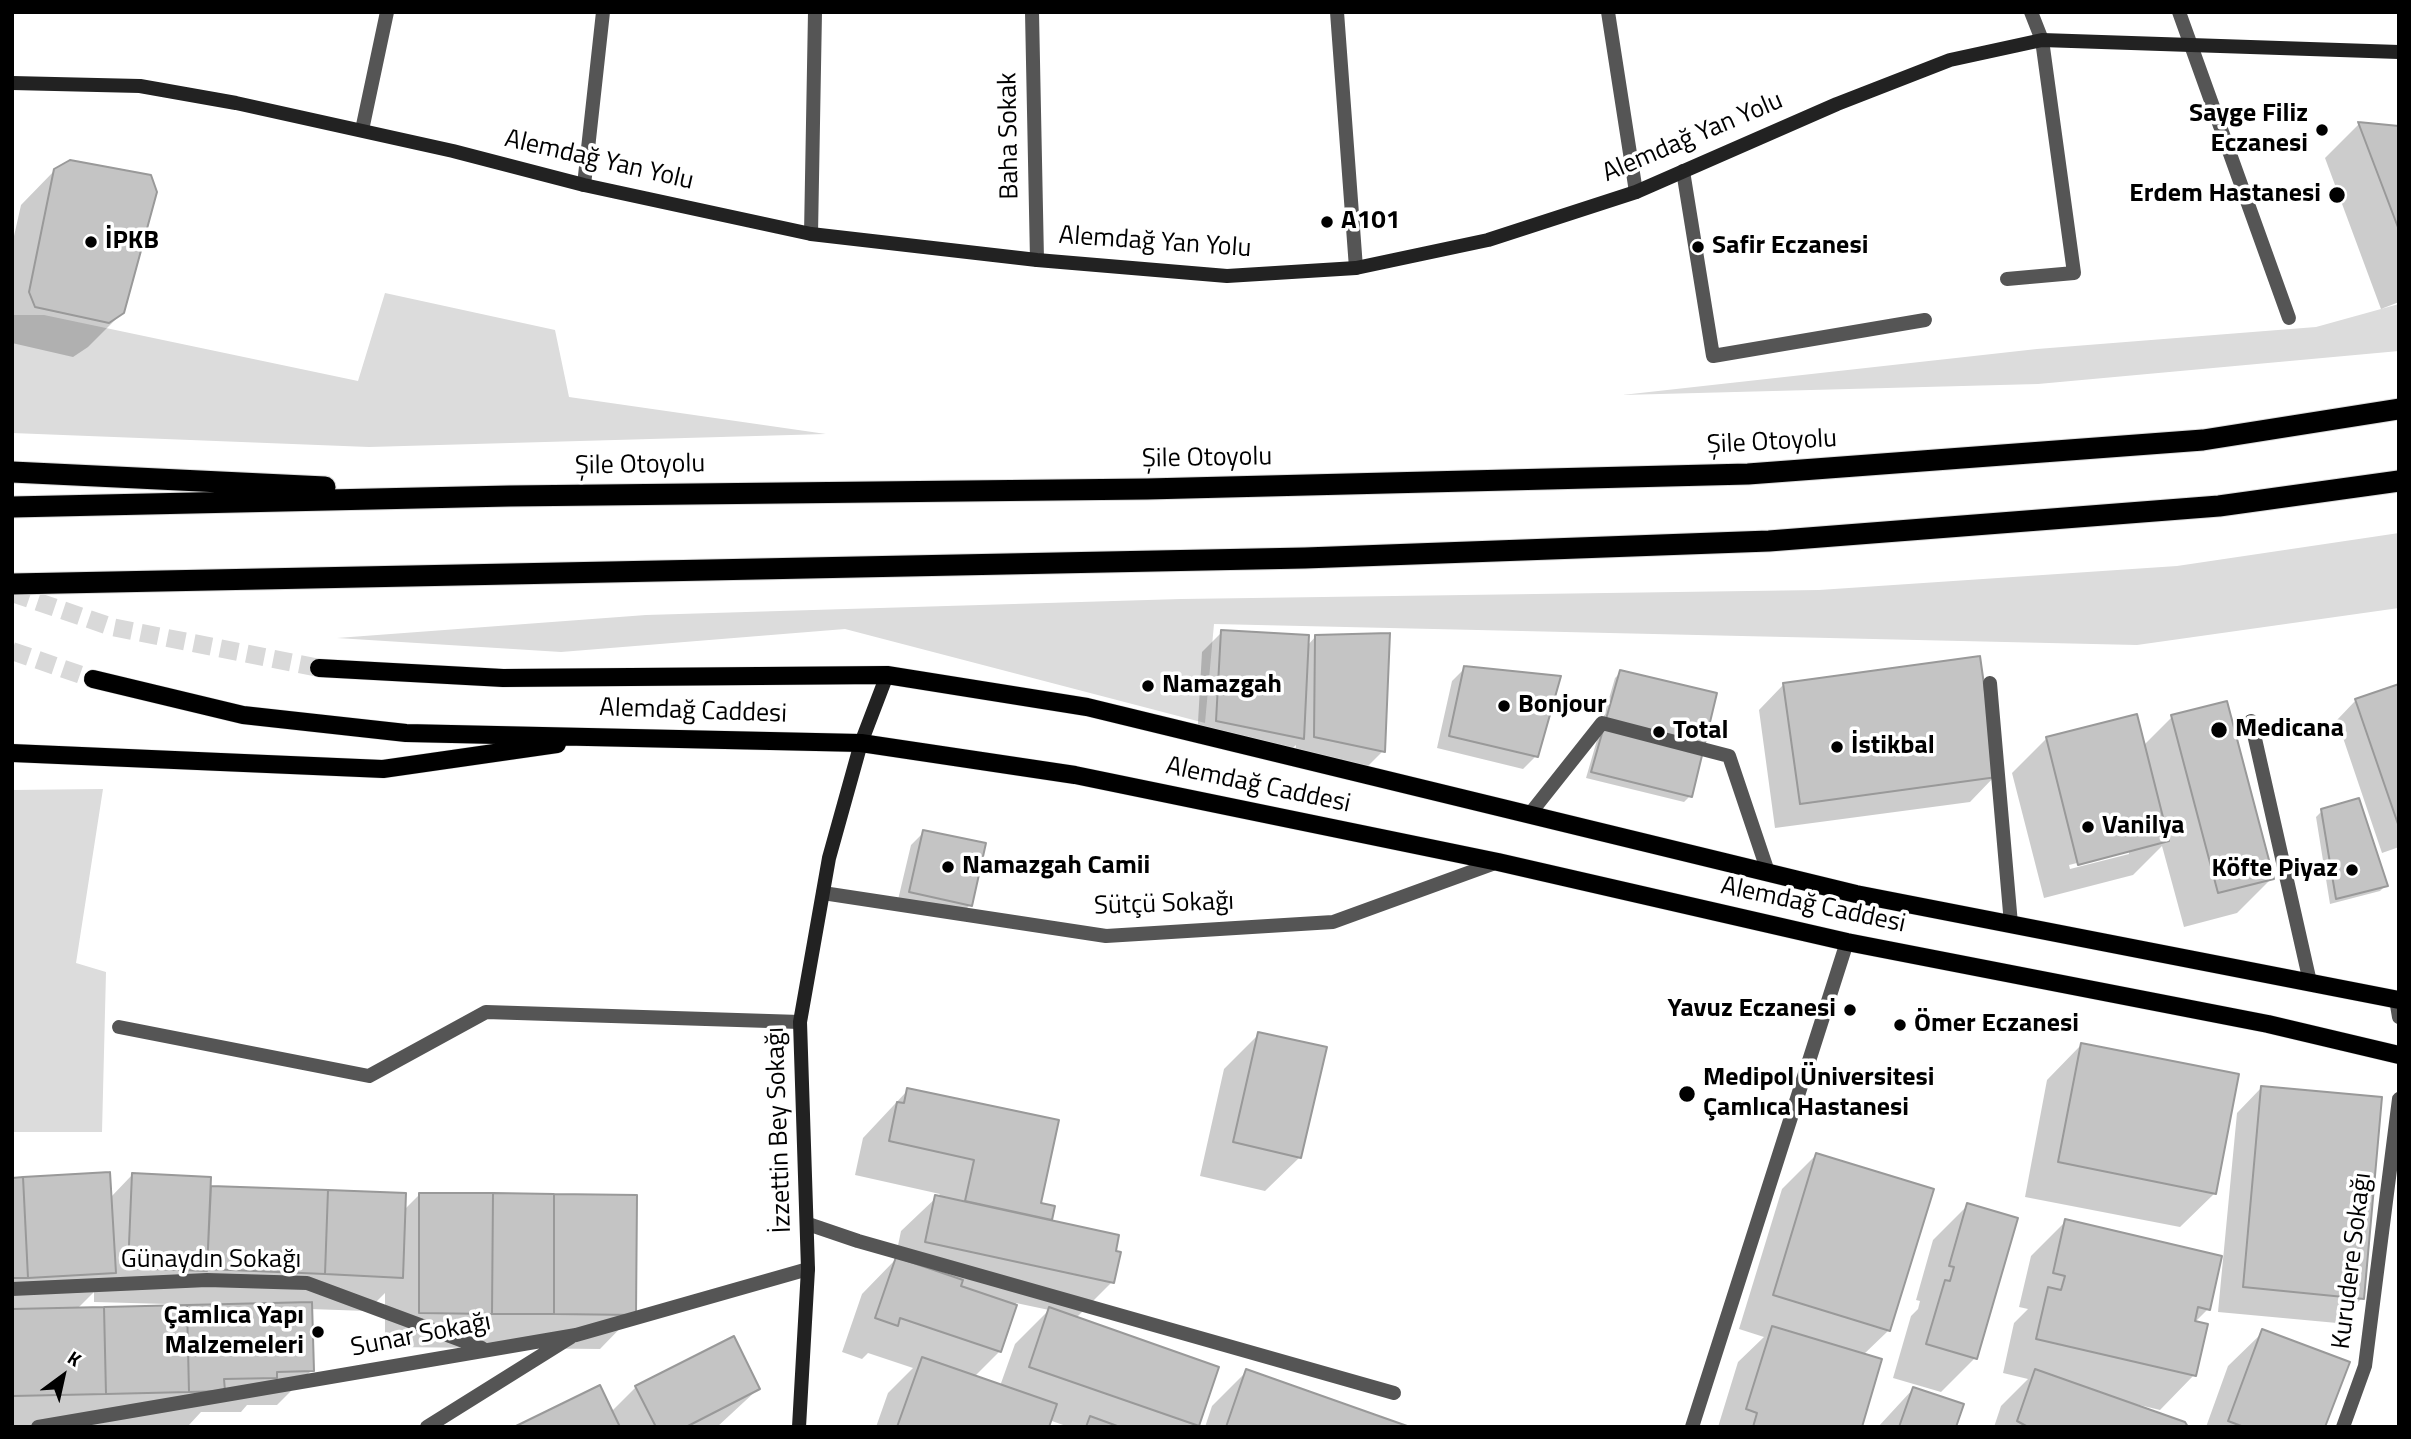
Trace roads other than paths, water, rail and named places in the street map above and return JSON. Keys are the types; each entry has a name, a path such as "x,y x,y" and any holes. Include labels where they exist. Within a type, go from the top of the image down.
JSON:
{"highway":[{"name":"Şile Otoyolu","path":"12,506 509,496 1147,489 1748,474 2203,440 2399,409"},
{"path":"12,472 509,496"},
{"path":"12,584 1305,558 1769,541 2219,506 2399,481"}],"main road":[{"name":"Alemdağ Caddesi","path":"319,668 503,678 887,676 1087,707 1856,894 2310,982 2398,1005"},
{"name":"Alemdağ Caddesi","path":"93,679 243,715 405,733 861,743 1075,775 1498,862 1847,942 2267,1024 2399,1055"},
{"path":"12,753 383,769 612,736"}],"street":[{"path":"362,131 387,12"},
{"path":"584,185 603,12"},
{"path":"811,234 815,12"},
{"name":"Baha Sokak","path":"1032,12 1037,260"},
{"path":"1337,12 1356,268"},
{"path":"1608,12 1636,192"},
{"path":"2007,279 2074,274 2042,40 2031,12"},
{"path":"2179,12 2289,318"},
{"name":"Alemdağ Yan Yolu","path":"12,83 140,86 236,103 584,185 811,234 1037,260 1227,276 1356,268 1488,240 1636,192 1837,104 1950,60 2042,40 2399,52"},
{"path":"1683,171 1713,356 1925,320"},
{"name":"İzzettin Bey Sokağı","path":"799,1427 808,1269 800,1022 823,893 861,743 887,676"},
{"path":"1990,683 2011,924"},
{"path":"2251,721 2310,982"},
{"path":"1528,815 1602,723 1729,756 1768,872"},
{"name":"Sütçü Sokağı","path":"823,893 1105,936 1333,922 1498,862"},
{"path":"1692,1427 1847,942"},
{"path":"119,1027 369,1076 486,1012 800,1022"},
{"name":"Kurudere Sokağı","path":"2343,1427 2365,1366 2392,1202 2399,1099"},
{"path":"808,1224 872,1245 1394,1394"},
{"name":"Sunar Sokağı","path":"38,1427 453,1358 482,1348 576,1335 808,1269"},
{"name":"Günaydın Sokağı","path":"12,1289 207,1280 306,1283 482,1348"},
{"path":"427,1427 576,1335"}],"tunnel":[{"path":"12,593 112,627 319,668"},
{"path":"12,651 93,679"}],"place":[{"name":"Sayge Filiz Eczanesi","path":"2322,130"},
{"name":"Erdem Hastanesi","path":"2337,195"},
{"name":"A101","path":"1327,222"},
{"name":"İPKB","path":"91,242"},
{"name":"Safir Eczanesi","path":"1698,247"},
{"name":"Namazgah","path":"1148,686"},
{"name":"Bonjour","path":"1504,706"},
{"name":"Medicana","path":"2219,730"},
{"name":"Total","path":"1659,732"},
{"name":"İstikbal","path":"1837,747"},
{"name":"Vanilya","path":"2088,827"},
{"name":"Namazgah Camii","path":"948,867"},
{"name":"Köfte Piyaz","path":"2352,870"},
{"name":"Yavuz Eczanesi","path":"1850,1010"},
{"name":"Ömer Eczanesi","path":"1900,1025"},
{"name":"Medipol Üniversitesi Çamlıca Hastanesi","path":"1687,1094"},
{"name":"Çamlıca Yapı Malzemeleri","path":"318,1332"}]}
